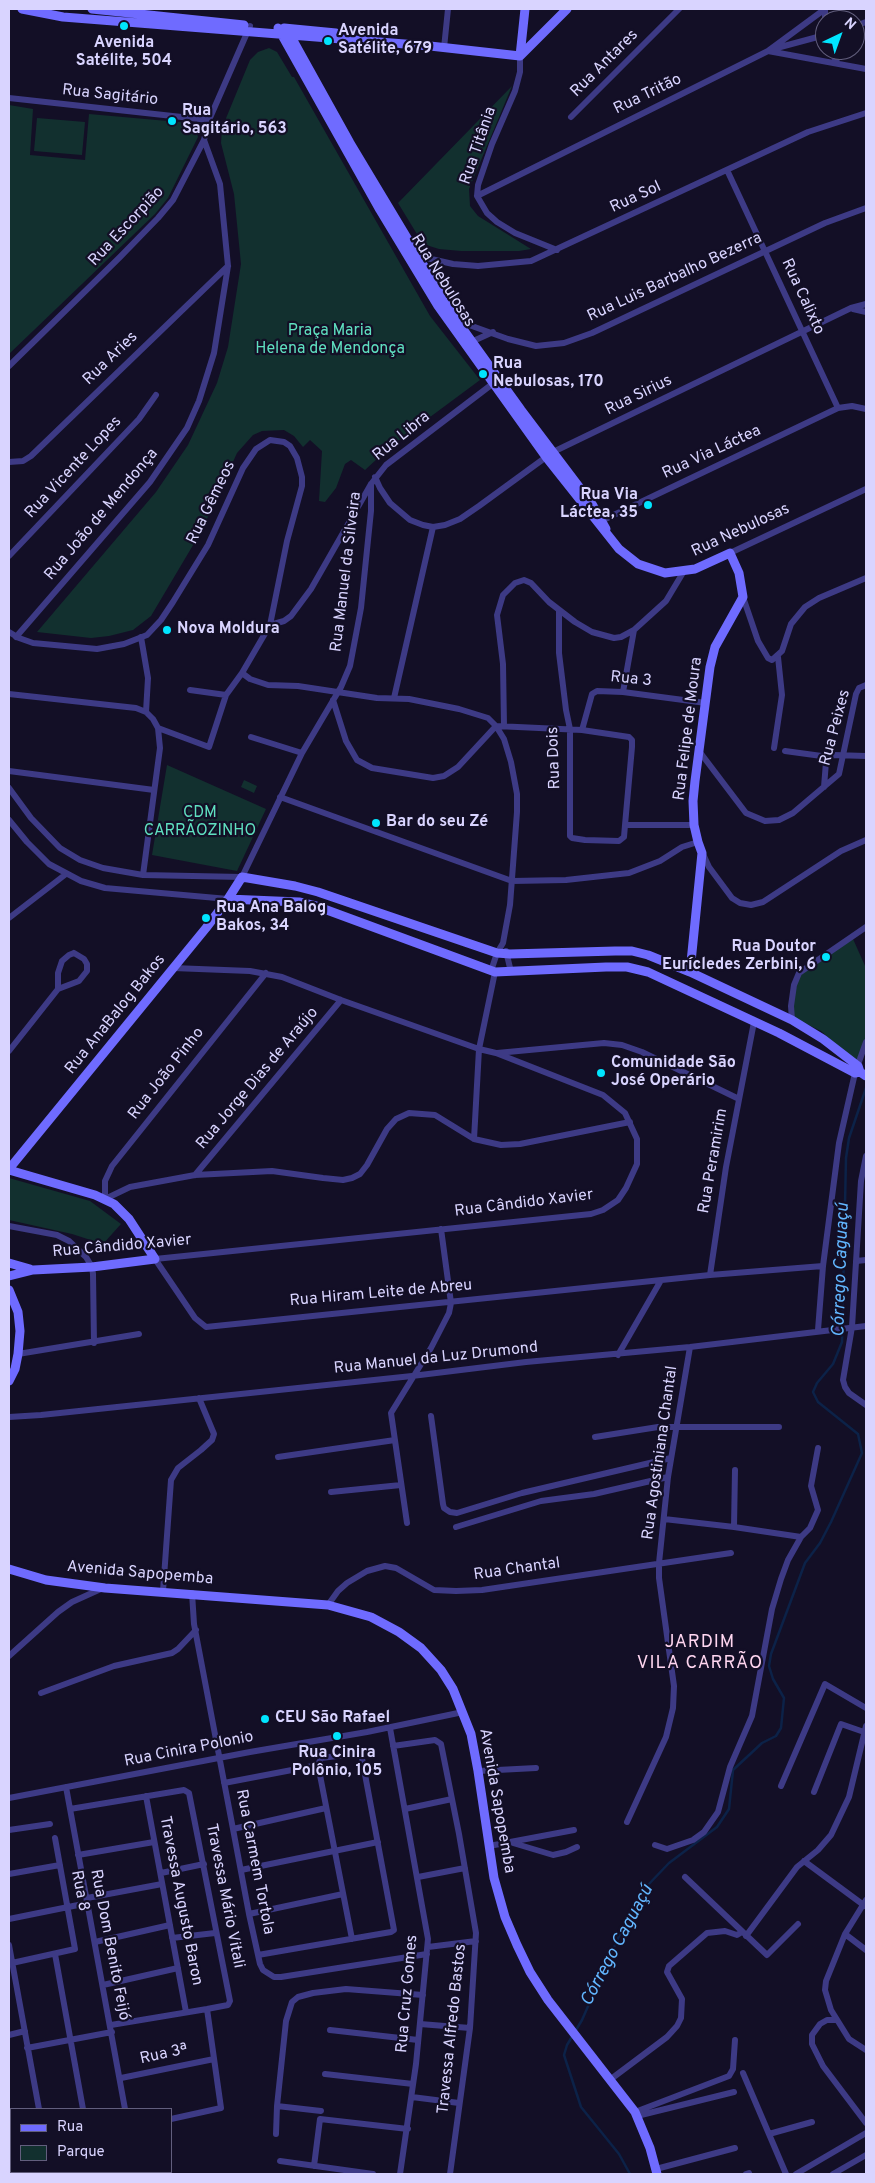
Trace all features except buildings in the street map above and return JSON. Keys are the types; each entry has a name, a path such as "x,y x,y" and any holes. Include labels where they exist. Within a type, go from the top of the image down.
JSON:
{"main road":[{"path":"22,9 63,17 249,29 520,56 567,9"},
{"path":"92,9 249,29"},
{"name":"Rua Titânia","path":"520,56 525,9"},
{"name":"Rua Nebulosas","path":"284,32 454,324 619,549 638,564 665,573 695,569 730,553"},
{"path":"730,553 739,573 743,597"},
{"name":"Rua Felipe de Moura","path":"702,853 694,825 693,801 710,667 716,647 743,597"},
{"path":"690,972 702,853"},
{"path":"242,877 318,892 497,953 632,951 648,955 690,972 787,1019 823,1039 860,1072"},
{"name":"Rua AnaBalog Bakos","path":"9,1169 173,968 228,899 242,877"},
{"path":"228,899 299,902 316,906 493,971 511,972 627,967 655,976 754,1022 779,1031 860,1072"},
{"path":"779,1031 787,1019"},
{"name":"Rua Hiram Leite de Abreu","path":"9,1169 105,1199 114,1204 129,1219 155,1260"},
{"name":"Rua Cândido Xavier","path":"9,1276 32,1270 92,1267 155,1260"},
{"path":"9,1263 32,1270"},
{"path":"9,1290 18,1312 20,1331 15,1369 9,1381"},
{"name":"Avenida Sapopemba","path":"9,1569 46,1580 104,1588 328,1605 370,1617 399,1632 421,1648 441,1670 454,1689 471,1734 498,1892 505,1916 517,1945 530,1972 564,2021 611,2079 636,2114 650,2148 657,2172"}],"street":[{"path":"444,48 448,9"},
{"name":"Rua Antares","path":"571,117 679,9"},
{"name":"Rua Tritão","path":"476,196 768,51 825,9"},
{"name":"Rua Escorpião","path":"9,366 158,218 173,200 204,140 209,120 249,29"},
{"path":"768,51 815,38"},
{"path":"768,51 837,62 866,69"},
{"name":"Rua Titânia","path":"520,56 520,72 515,91 492,144 476,196 486,213 497,222 515,233 557,250"},
{"name":"Rua Sagitário","path":"9,98 209,120"},
{"name":"Rua Sol","path":"414,258 453,264 495,266 531,261 808,132 866,113"},
{"name":"Rua João de Mendonça","path":"16,637 150,482 187,428 198,401 214,353 228,266 220,184 204,140"},
{"name":"Rua Calixto","path":"728,170 838,408"},
{"name":"Rua Luis Barbalho Bezerra","path":"454,324 493,332 508,339 536,346 564,343 592,333 824,223 866,208"},
{"name":"Rua Aries","path":"9,462 23,460 31,456 228,266"},
{"name":"Rua Sirius","path":"433,527 445,525 460,518 550,454 851,308 866,304"},
{"path":"851,308 866,312"},
{"path":"469,343 493,332"},
{"name":"Rua Libra","path":"270,625 284,621 291,616 312,589 373,480 396,456 496,381"},
{"name":"Rua Vicente Lopes","path":"9,556 138,419 156,395"},
{"path":"838,408 852,406 866,409"},
{"name":"Rua Via Láctea","path":"600,521 838,408"},
{"name":"Rua Gêmeos","path":"9,632 16,637 46,645 97,649 124,644 147,635 161,620 208,544 250,457 256,449 270,440 284,442 290,446 298,458 302,478 270,625"},
{"path":"373,480 384,495 410,520 433,527 394,698"},
{"name":"Rua Manuel da Silveira","path":"242,877 302,753 337,693 350,666 356,637 373,480"},
{"name":"Rua Nebulosas","path":"730,553 866,489"},
{"path":"504,726 503,664 497,615 499,605 511,586 517,581 524,580 531,583 559,610 592,632 603,637 618,638 634,630 666,601 684,571"},
{"path":"743,597 762,649 768,658 772,660 778,657 782,651 791,624 805,607 819,598 866,578"},
{"name":"Rua Dois","path":"559,610 559,653 570,729 571,837 586,840 620,841 624,837 625,825"},
{"path":"9,694 136,708 146,712 158,728 207,748 210,746 226,695 242,674 270,625"},
{"path":"624,692 634,630"},
{"path":"141,638 148,678 146,712"},
{"path":"774,748 782,695 778,657"},
{"path":"242,674 268,685 298,686 337,693 417,700 459,709 488,718 496,726 504,739 511,762 517,794 512,881 503,943 497,953 479,1049 474,1139"},
{"name":"Rua Peixes","path":"700,751 746,813 759,820 771,821 787,816 839,774 856,694 859,688 866,685"},
{"path":"190,690 226,695"},
{"name":"Rua 3","path":"582,730 594,692 624,692 706,703"},
{"path":"333,700 346,741 357,760 372,768 433,778 444,776 458,768 496,726 582,730 631,738 625,825 694,825"},
{"path":"143,875 160,748 158,728"},
{"path":"251,736 302,753"},
{"path":"785,751 829,757 866,756"},
{"path":"824,787 826,762 829,757"},
{"path":"9,771 154,790"},
{"path":"9,788 31,818 60,848 80,860 103,868 143,875 242,877"},
{"path":"280,797 512,881 566,880 628,873 660,861 682,847 698,842"},
{"path":"9,820 39,855 66,874 105,888 228,899"},
{"path":"702,853 709,867 732,898 740,903 751,905 763,902 840,851 866,840"},
{"path":"9,918 66,874"},
{"path":"787,1019 794,985 799,973 866,927"},
{"path":"503,943 508,954 511,972"},
{"path":"9,1052 58,989 62,961 68,955 80,955 87,964 84,976 71,985 58,989"},
{"name":"Rua Cândido Xavier","path":"155,1260 590,1214 603,1210 618,1200 638,1164 637,1139 630,1122 620,1108 603,1095 496,1053 479,1049 341,1000 282,977 266,973 173,968"},
{"name":"Rua João Pinho","path":"105,1199 105,1181 112,1166 266,973"},
{"name":"Rua Jorge Dias de Araújo","path":"196,1175 341,1000"},
{"name":"Rua Peramirim","path":"710,1275 739,1099 754,1022"},
{"path":"818,1330 823,1266 839,1143 860,1072 866,1042"},
{"path":"496,1053 604,1043 622,1045 642,1052 739,1099"},
{"path":"105,1199 130,1187 196,1175 272,1171 343,1180 352,1178 360,1174 367,1165 387,1130 396,1119 409,1113 435,1115 474,1139 501,1145 520,1144 630,1122"},
{"path":"866,1156 843,1380 849,1393 866,1405"},
{"path":"9,1226 57,1235 79,1249 92,1267 94,1342"},
{"path":"407,1523 391,1413 439,1334 449,1313 451,1303 441,1229"},
{"name":"Rua Hiram Leite de Abreu","path":"155,1260 195,1318 206,1328 660,1282 710,1275 823,1266"},
{"path":"856,1261 866,1260"},
{"path":"618,1355 660,1282"},
{"name":"Rua Manuel da Luz Drumond","path":"9,1417 412,1376 526,1362 690,1348 818,1330 866,1326"},
{"path":"18,1354 139,1334"},
{"name":"Rua Agostiniana Chantal","path":"628,1822 666,1737 673,1708 674,1686 659,1578 659,1563 668,1477 690,1348"},
{"path":"163,1592 171,1480 178,1468 202,1450 212,1440 214,1434 199,1398"},
{"path":"431,1416 443,1504 450,1512 457,1513 522,1493 671,1458"},
{"path":"595,1437 649,1427 779,1427"},
{"path":"278,1456 395,1440"},
{"path":"655,1845 666,1849 693,1840 704,1832 718,1812 730,1768 752,1716 772,1609 780,1579 788,1560 810,1528 818,1510 811,1486 818,1448"},
{"path":"734,1527 735,1470"},
{"path":"456,1527 541,1501 594,1494 668,1477"},
{"path":"331,1492 402,1485"},
{"path":"664,1519 802,1537"},
{"name":"Rua Chantal","path":"328,1605 338,1590 347,1583 367,1571 385,1566 396,1568 434,1590 456,1592 482,1590 731,1553"},
{"path":"9,1656 58,1612 72,1602 104,1588"},
{"name":"Rua Carmem Tortola","path":"192,1594 196,1630 224,1783 249,1914 263,1970 274,1978 427,1954"},
{"path":"41,1693 114,1666 172,1653 196,1630"},
{"path":"781,1786 825,1684 866,1708"},
{"name":"Rua Cinira Polonio","path":"9,1798 390,1728 463,1712"},
{"path":"611,2079 667,2037 677,2026 681,2018 682,1999 667,1972 669,1966 707,1933 725,1931 737,1935 744,1934 804,1861 825,1844 851,1790 865,1729 841,1724 814,1792"},
{"name":"Rua Cruz Gomes","path":"390,1728 427,1925 428,1947 412,2097 400,2174"},
{"name":"Travessa Alfredo Bastos","path":"393,1746 438,1741 440,1744 465,1868 476,1941 470,2028 450,2174"},
{"path":"258,1955 352,1939 393,1932 394,1928 361,1753 321,1758 318,1765 352,1939"},
{"path":"224,1783 318,1765"},
{"path":"478,1771 536,1768"},
{"name":"Rua Dom Benito Feijó","path":"66,1787 121,2078 125,2108"},
{"name":"Travessa Mário Vitali","path":"27,2048 186,2012 228,2005 231,2002 215,1933 204,1864 189,1793 184,1790 70,1809"},
{"name":"Travessa Augusto Baron","path":"146,1796 186,2012"},
{"path":"405,1809 452,1800"},
{"path":"233,1829 326,1808"},
{"path":"9,1830 50,1824"},
{"path":"489,1846 574,1830"},
{"name":"Rua 8","path":"55,1838 75,1950 55,1954"},
{"path":"78,1855 154,1842"},
{"path":"241,1870 378,1842"},
{"path":"512,1842 553,1854 566,1852 577,1847"},
{"path":"804,1861 865,1904 845,1934 826,1981 825,1990 827,2002 836,2020 849,2039 866,2050"},
{"path":"160,1873 204,1864"},
{"path":"9,1874 60,1865"},
{"path":"418,1877 465,1868"},
{"path":"684,1877 768,1955 798,1924"},
{"path":"9,1919 162,1884"},
{"path":"249,1914 343,1894"},
{"path":"95,1942 170,1925"},
{"path":"172,1938 215,1933"},
{"path":"845,1934 866,1950"},
{"path":"428,1947 476,1941"},
{"path":"9,1944 39,2108"},
{"path":"12,1963 55,1954 72,2039 83,2108"},
{"path":"103,1985 178,1968"},
{"path":"276,2134 277,2106 289,2006 294,2000 305,1995 335,1990 423,1995"},
{"path":"172,2119 220,2109 206,2009"},
{"path":"836,2020 827,2020 820,2024 812,2035 812,2044 823,2066 866,2122"},
{"path":"420,2024 470,2028"},
{"path":"330,2030 418,2040"},
{"path":"9,2035 25,2032"},
{"path":"636,2114 729,2076 733,2069 734,2040"},
{"name":"Rua 3ª","path":"121,2078 214,2059"},
{"path":"743,2073 786,2174"},
{"path":"325,2074 413,2084"},
{"path":"636,2114 734,2092"},
{"path":"412,2097 460,2103"},
{"path":"277,2106 321,2111"},
{"path":"314,2166 320,2119 408,2129"},
{"path":"769,2134 812,2122"},
{"path":"796,2174 866,2133"},
{"path":"657,2172 735,2148"},
{"path":"833,2174 866,2156"},
{"path":"280,2161 373,2174"}],"green space":[{"name":"Praça Maria Helena de Mendonça","path":"269,48 277,52 292,77 294,77 430,316 480,380 391,446 365,470 351,460 345,464 336,488 325,502 319,501 322,451 310,440 303,447 294,436 284,430 262,431 253,435 237,453 202,530 151,616 133,630 109,636 91,638 37,632 156,492 188,445 217,383 228,347 241,264 234,194 221,143 222,128 250,60 258,52"},
{"path":"512,86 469,189 470,206 478,216 531,249 519,251 461,251 439,249 423,244 398,203"},
{"path":"9,105 33,109 30,155 85,160 89,114 190,123 196,129 198,137 168,198 155,214 9,354"},
{"path":"37,118 85,122 82,155 34,151"},
{"name":"CDM CARRÃOZINHO","path":"167,765 266,809 237,871 152,855"},
{"path":"244,780 257,786 254,793 241,787"},
{"path":"853,939 866,968 866,1035 858,1064 821,1031 794,1018 793,1003 798,978 810,966"},
{"path":"9,1178 90,1201 121,1224 103,1244 72,1234 9,1220"}],"waterway":[{"name":"Córrego Caguaçú","path":"630,2174 619,2154 581,2107 564,2055 567,2045 582,2020 619,1936 648,1885 669,1863 717,1827 729,1809 733,1770 762,1743 776,1736 781,1728 784,1698 773,1679 769,1666 771,1654 805,1563 820,1543 831,1522 862,1453 858,1434 818,1402 813,1392 817,1383 833,1364 842,1342 846,1158 849,1138 866,1088"}],"place":[{"name":"Avenida Satélite, 504","path":"124,26"},
{"name":"Avenida Satélite, 679","path":"328,41"},
{"name":"Rua Sagitário, 563","path":"172,121"},
{"name":"Rua Nebulosas, 170","path":"483,374"},
{"name":"Rua Via Láctea, 35","path":"648,505"},
{"name":"Nova Moldura","path":"167,630"},
{"name":"Bar do seu Zé","path":"376,823"},
{"name":"Rua Ana Balog Bakos, 34","path":"206,918"},
{"name":"Rua Doutor Eurícledes Zerbini, 6","path":"826,957"},
{"name":"Comunidade São José Operário","path":"601,1073"},
{"name":"CEU São Rafael","path":"265,1719"},
{"name":"Rua Cinira Polônio, 105","path":"337,1736"}],"district":[{"name":"JARDIM VILA CARRÃO","path":"700,1654"}]}
